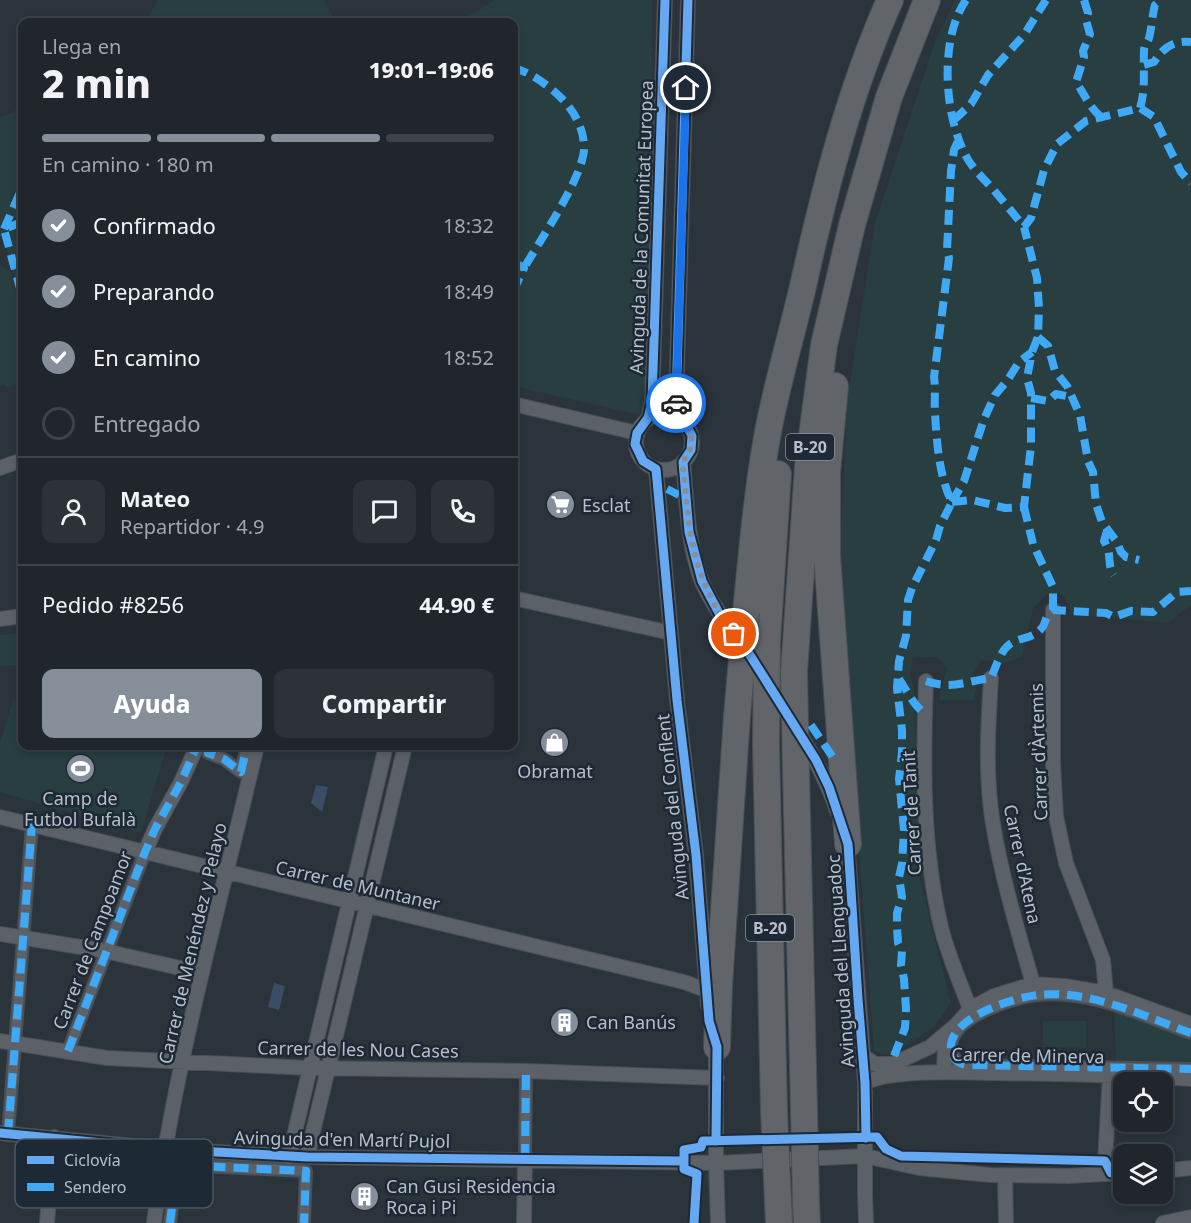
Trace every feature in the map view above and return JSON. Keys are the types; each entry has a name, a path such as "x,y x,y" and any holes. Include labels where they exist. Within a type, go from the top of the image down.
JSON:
{"highway":[{"name":"B-20","path":"778,1213 766,745 767,642 779,459 794,325 823,197 841,130 876,32 890,0"},
{"name":"B-20","path":"807,1213 794,672 808,466 824,345 852,225 889,97 927,0"},
{"path":"848,844 827,555 827,473 852,225"},
{"path":"717,1047 737,716 746,612 768,432 794,325"}],"street":[{"name":"Avinguda de la Comunitat Europea","path":"648,418 652,402 665,0"},
{"path":"674,415 688,0"},
{"path":"518,405 637,433"},
{"path":"664,413 674,415 684,422 692,436 691,450 683,462 676,467 667,470 656,469 639,456 635,444 637,433 648,418 664,413"},
{"path":"0,468 18,461"},
{"name":"Avinguda del Llenguadoc","path":"683,462 689,532 702,581 721,617 748,652 816,760 829,787 848,844 865,1083 866,1223"},
{"name":"Avinguda del Conflent","path":"656,469 671,633 696,855 709,1021 717,1047 718,1223"},
{"path":"518,599 671,633"},
{"name":"Carrer d'Àrtemis","path":"1053,610 1053,763 1056,816 1066,863 1103,960 1106,993"},
{"path":"0,619 18,617"},
{"name":"Carrer d'Atena","path":"991,678 987,741 992,822 1006,889 1033,984"},
{"name":"Carrer de Tanit","path":"926,681 924,792 929,864 942,929 970,1009"},
{"name":"Carrer de Campoamor","path":"68,1051 145,852 195,750"},
{"path":"209,750 208,753 224,759 241,772 247,750"},
{"name":"Carrer de Menéndez y Pelayo","path":"166,1139 202,973 256,750"},
{"path":"290,1157 385,750"},
{"path":"307,1157 404,750"},
{"name":"Carrer de Muntaner","path":"0,816 684,982 706,990"},
{"path":"4,1133 16,1044 32,824"},
{"path":"0,934 105,951 202,973"},
{"path":"863,1056 875,1064 893,1064 930,1047 957,1024 970,1009 994,996 1033,984 1064,986 1106,993 1191,1024"},
{"path":"1191,1034 1088,998 1052,994 1021,998 980,1014 965,1024 955,1036 951,1048 954,1058 962,1065 1191,1069"},
{"path":"944,1072 945,1047 957,1024"},
{"name":"Carrer de les Nou Cases","path":"0,1041 106,1058 309,1068 526,1071 717,1078"},
{"path":"930,1047 933,1062 944,1072"},
{"path":"524,1223 526,1071"},
{"name":"Carrer de Minerva","path":"865,1083 875,1077 944,1072 1191,1079"},
{"path":"1110,1075 1113,1169"},
{"name":"Avinguda d'en Martí Pujol","path":"4,1133 72,1139"},
{"name":"Avinguda d'en Martí Pujol","path":"213,1152 290,1157 716,1163 865,1156 919,1168 1005,1175 1095,1175 1113,1169"},
{"path":"213,1167 306,1171 304,1223"},
{"path":"1173,1170 1191,1168"},
{"path":"1005,1175 1006,1223"},
{"path":"47,1223 48,1208"},
{"name":"Carrer de Menéndez y Pelayo","path":"154,1223 156,1208"},
{"path":"170,1223 172,1208"},
{"path":"1163,1223 1191,1218"}],"green space":[{"path":"158,0 325,0 333,18 147,18"},
{"path":"494,0 652,0 653,120 644,404 639,415 518,387 518,18 461,18 476,12"},
{"path":"955,0 1191,0 1191,605 1168,623 1070,614 1070,607 1062,594 1047,594 1033,609 1022,657 1006,663 982,660 973,674 977,684 974,700 940,700 947,669 937,657 913,658 910,675 914,689 920,880 951,1003 935,1026 905,1047 885,1055 874,1051 839,580 847,401 875,223 935,41"},
{"path":"18,110 18,292 5,243 0,237 0,117"},
{"path":"0,265 11,272 18,303 18,383 9,388 2,384 0,388"},
{"path":"18,633 18,665 0,667 0,635"},
{"name":"Camp de Futbol Bufalà","path":"13,700 18,702 18,750 166,750 141,833 0,792 0,743"},
{"path":"1114,1009 1191,1036 1191,1067 1116,1066"},
{"path":"1043,1021 1087,1021 1086,1048 1043,1047"}],"water":[{"path":"316,785 328,787 322,812 311,803"},
{"path":"274,983 285,986 279,1010 268,1007"}],"marked path":[{"path":"966,0 957,16 948,56 949,99 953,120 968,160 1024,227 1031,218 1044,170 1057,144 1086,121 1140,108 1154,117 1181,172 1191,183"},
{"path":"954,120 971,104 988,75 1024,35 1046,0"},
{"path":"1084,0 1090,34 1083,51 1084,57 1076,82 1090,105 1101,117"},
{"path":"1140,108 1144,87 1144,49 1149,38 1155,5 1161,0"},
{"path":"1144,65 1154,62 1169,46 1179,42 1191,42"},
{"path":"518,70 536,78 561,98 579,123 584,145 583,157 570,189 524,268"},
{"path":"894,1056 905,1028 906,1009 901,965 902,951 898,943 897,927 897,913 902,897 899,877 904,830 899,779 902,730 897,688 899,661 906,636 908,600 952,502 939,460 934,377 949,258 947,250 951,171 954,150 959,139"},
{"path":"4,229 18,197"},
{"path":"18,224 4,229 18,281"},
{"path":"952,502 972,500 1005,508 1024,507 1031,446 1031,393 1027,378 1032,352 1038,337 1039,308 1037,278 1024,227"},
{"path":"518,265 524,268 518,281"},
{"path":"1038,337 1048,346 1055,371 1067,386 1080,415 1088,461 1093,472 1096,504 1102,522 1117,542 1121,552 1126,557 1139,560"},
{"path":"952,502 964,481 984,419 995,395 1019,362 1032,352"},
{"path":"1031,398 1048,401 1056,394 1072,397"},
{"path":"667,489 679,495"},
{"path":"1024,507 1033,544 1053,587 1053,610"},
{"path":"1107,531 1104,541 1114,575"},
{"path":"926,681 951,685 991,678 1007,647 1037,632 1043,627 1047,616 1053,610 1106,613 1114,617 1131,611 1153,612 1177,592 1191,591"},
{"path":"899,679 914,703 925,713"},
{"path":"811,725 836,762"},
{"path":"68,1051 145,852 195,750"},
{"path":"209,750 208,753 224,759 241,772 246,750"},
{"path":"8,1134 32,824"},
{"path":"1191,1033 1116,1005 1096,1000 1057,994 1037,995 998,1005 970,1020 952,1039 951,1051 957,1061 967,1065 1191,1069"},
{"path":"525,1159 526,1071"},
{"path":"213,1167 306,1171 304,1223"},
{"path":"170,1223 172,1208"}],"cycle path":[{"path":"665,0 652,402 648,418 637,433 635,444 643,461 656,469 677,700 696,855 709,1021 717,1047 716,1141"},
{"path":"688,0 674,415 684,421 692,436 691,450 683,462 689,532 702,581 721,617 748,652 816,760 829,787 848,844 865,1083 866,1138"},
{"path":"0,1133 62,1139"},
{"path":"694,1223 697,1174 684,1169 684,1150 701,1147 703,1141 877,1137 886,1149 901,1156 1105,1161 1113,1173"},
{"path":"213,1152 307,1157 684,1161"}],"way so far":[{"path":"676,403 674,415 688,426 692,436 691,450 683,462 689,532 702,581 721,617 734,634"}],"place":[{"name":"Esclat","path":"561,505"},
{"name":"Obramat","path":"555,742"},
{"name":"Camp de Futbol Bufalà","path":"80,769"},
{"name":"Can Banús","path":"565,1022"},
{"name":"Can Gusi Residencia Roca i Pi","path":"365,1196"}],"route":[{"path":"676,403 686,88"}]}
